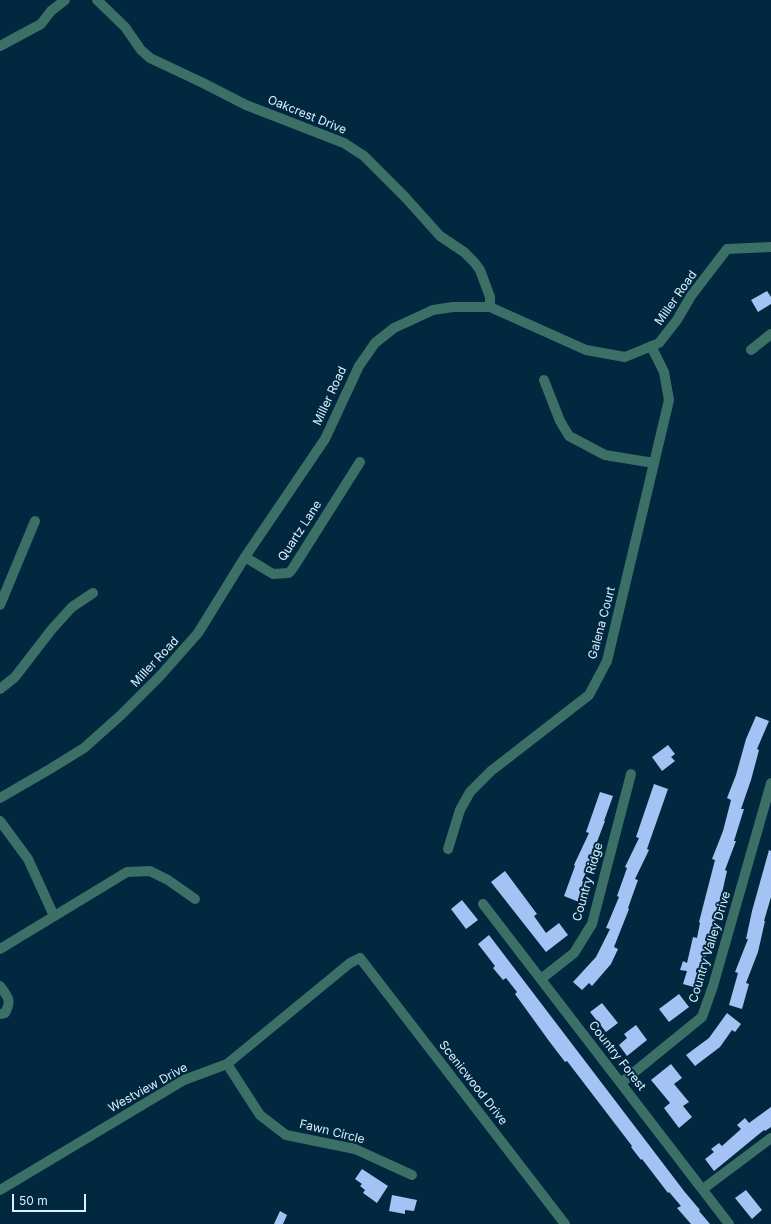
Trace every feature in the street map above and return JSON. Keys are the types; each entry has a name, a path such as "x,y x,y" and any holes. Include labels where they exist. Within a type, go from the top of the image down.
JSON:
{"street":[{"path":"0,46 41,24 51,11 66,0"},
{"name":"Oakcrest Drive","path":"97,0 125,27 141,50 150,58 246,105 344,143 364,156 406,197 440,236 464,252 474,262 480,270 490,297 490,307"},
{"name":"Miller Road","path":"0,798 84,748 121,716 160,676 198,633 245,557 325,439 359,366 375,344 394,328 433,310 453,307 490,307 586,350 625,357 659,343 677,320 691,296 727,249 771,247"},
{"path":"752,350 771,334"},
{"name":"Galena Court","path":"448,850 460,810 470,792 491,771 589,695 607,661 668,400 664,372 651,346"},
{"path":"544,380 560,421 570,436 605,454 654,463"},
{"name":"Quartz Lane","path":"245,557 273,574 289,573 360,462"},
{"path":"0,605 34,521"},
{"path":"0,689 15,677 52,629 72,607 93,593"},
{"name":"Country Ridge","path":"541,979 574,953 592,924 631,774"},
{"name":"Country Valley Drive","path":"621,1083 702,1017 713,986 771,783"},
{"path":"0,821 28,859 54,916"},
{"path":"0,949 127,872 150,871 168,880 195,899"},
{"name":"Country Forest","path":"484,904 729,1224"},
{"name":"Westview Drive","path":"0,1190 184,1080 227,1064 350,963 360,958"},
{"name":"Scenicwood Drive","path":"360,958 565,1224"},
{"path":"0,986 8,997 9,1005 5,1013 0,1014"},
{"name":"Fawn Circle","path":"227,1064 260,1115 286,1135 354,1149 412,1175"},
{"path":"702,1189 771,1138"}],"building":[{"path":"767,291 771,297 771,304 758,312 751,300"},
{"path":"756,716 769,721 757,749 759,750 741,809 744,809 734,841 736,841 725,870 727,871 720,902 697,988 683,984 687,971 680,970 683,961 687,963 693,937 697,938 699,922 715,860 712,859 723,831 731,800 727,798 736,775 746,739"},
{"path":"668,745 675,754 671,757 675,761 662,771 652,757"},
{"path":"654,784 668,789 647,849 649,850 635,879 638,880 628,908 629,909 614,947 618,949 611,964 592,986 589,983 582,990 573,982 596,957 610,929 606,928 619,897 617,896 627,868 625,867 639,838 636,837"},
{"path":"600,792 613,796 595,847 598,848 582,881 586,882 579,902 564,896 575,866 574,865 589,833 586,832"},
{"path":"769,850 771,851 771,897 764,921 758,952 746,983 749,984 742,1009 729,1005 738,973 735,972 748,939 746,939 752,911"},
{"path":"505,871 537,914 534,916 546,933 559,923 568,935 546,952 491,882"},
{"path":"462,900 478,920 466,929 451,909"},
{"path":"489,935 710,1224 691,1224 677,1208 681,1206 669,1192 668,1193 642,1159 641,1160 567,1061 565,1062 515,994 517,992 506,978 503,980 493,968 495,966 478,944"},
{"path":"679,994 689,1007 669,1022 659,1009"},
{"path":"602,1003 618,1023 606,1032 590,1012"},
{"path":"727,1013 741,1024 735,1032 732,1030 720,1047 695,1066 686,1055 709,1038"},
{"path":"636,1025 647,1040 627,1056 619,1045 627,1038 624,1034"},
{"path":"671,1064 682,1078 674,1084 689,1102 683,1106 692,1117 679,1128 664,1108 670,1103 651,1080"},
{"path":"771,1107 771,1127 765,1131 764,1130 714,1171 705,1159 714,1152 711,1149 719,1143 722,1146 741,1129 737,1125 745,1118 749,1123"},
{"path":"362,1169 388,1186 377,1203 363,1193 365,1190 360,1186 362,1184 355,1179"},
{"path":"746,1190 762,1210 752,1219 735,1198"},
{"path":"392,1195 417,1200 414,1211 405,1210 405,1214 389,1211"},
{"path":"280,1211 287,1215 283,1224 274,1224"}]}
